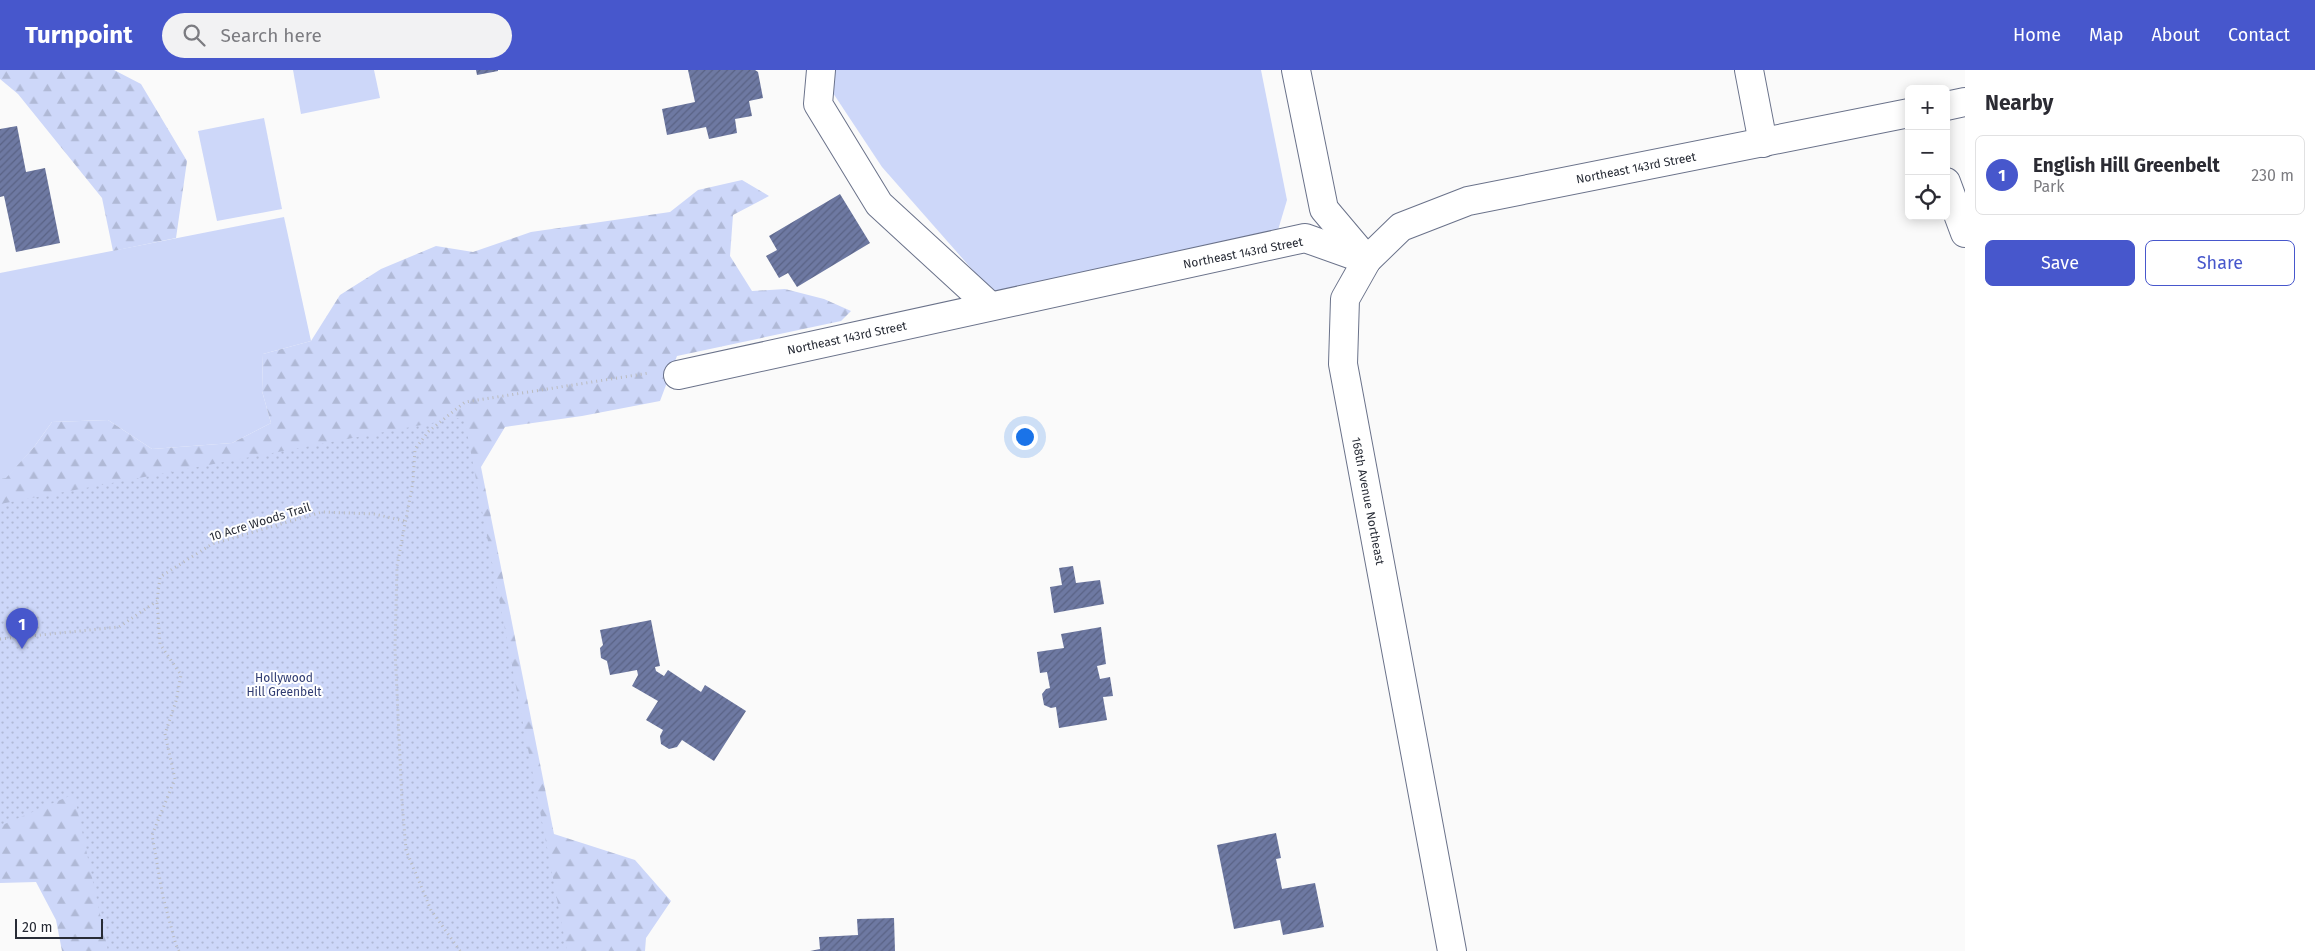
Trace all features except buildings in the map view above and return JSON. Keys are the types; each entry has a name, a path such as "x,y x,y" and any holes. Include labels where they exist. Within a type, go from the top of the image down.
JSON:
{"street":[{"path":"821,70 818,104 879,204 990,306"},
{"path":"1296,70 1324,209 1367,260"},
{"path":"1749,70 1763,143"},
{"path":"1950,105 1965,102"},
{"name":"Northeast 143rd Street","path":"678,375 1305,238 1367,260 1401,227 1468,201 1905,114"},
{"path":"1950,193 1965,233"},
{"name":"168th Avenue Northeast","path":"1367,260 1345,299 1343,364 1452,951"}],"path":[{"path":"460,951 431,910 406,850 397,740 395,649 397,566 413,482 415,449 429,430 465,402 644,373 678,375"},
{"name":"10 Acre Woods Trail","path":"179,951 163,897 152,835 175,779 165,734 176,701 180,675 160,644 157,601 160,577 212,544 322,512 374,514 405,521"},
{"path":"0,639 118,628 157,601"}],"green space":[{"path":"0,70 114,70 141,84 187,161 176,238 113,251 102,198 18,94 0,79"},
{"path":"293,70 374,70 380,98 301,114"},
{"path":"833,70 1261,70 1287,200 1278,230 999,294 977,275 882,167 831,90"},
{"path":"264,118 282,209 217,221 198,131"},
{"name":"Hollywood Hill Greenbelt","path":"742,180 769,196 733,215 730,256 752,291 785,289 824,299 851,311 841,321 677,356 660,401 582,416 505,427 481,467 554,834 635,860 671,901 646,938 645,951 62,951 56,920 36,882 0,883 0,479 6,478 34,447 52,422 108,420 152,449 232,443 271,423 262,391 263,354 311,341 340,295 381,269 436,246 473,252 531,232 670,212 698,190"},
{"path":"284,217 311,341 263,354 262,391 271,423 232,443 152,449 108,420 52,422 34,447 6,479 0,479 0,273"},
{"name":"Hollywood Hill Greenbelt","path":"464,417 567,951 108,951 74,794 0,826 0,504"}],"place":[{"name":"English Hill Greenbelt","path":"22,649"}]}
